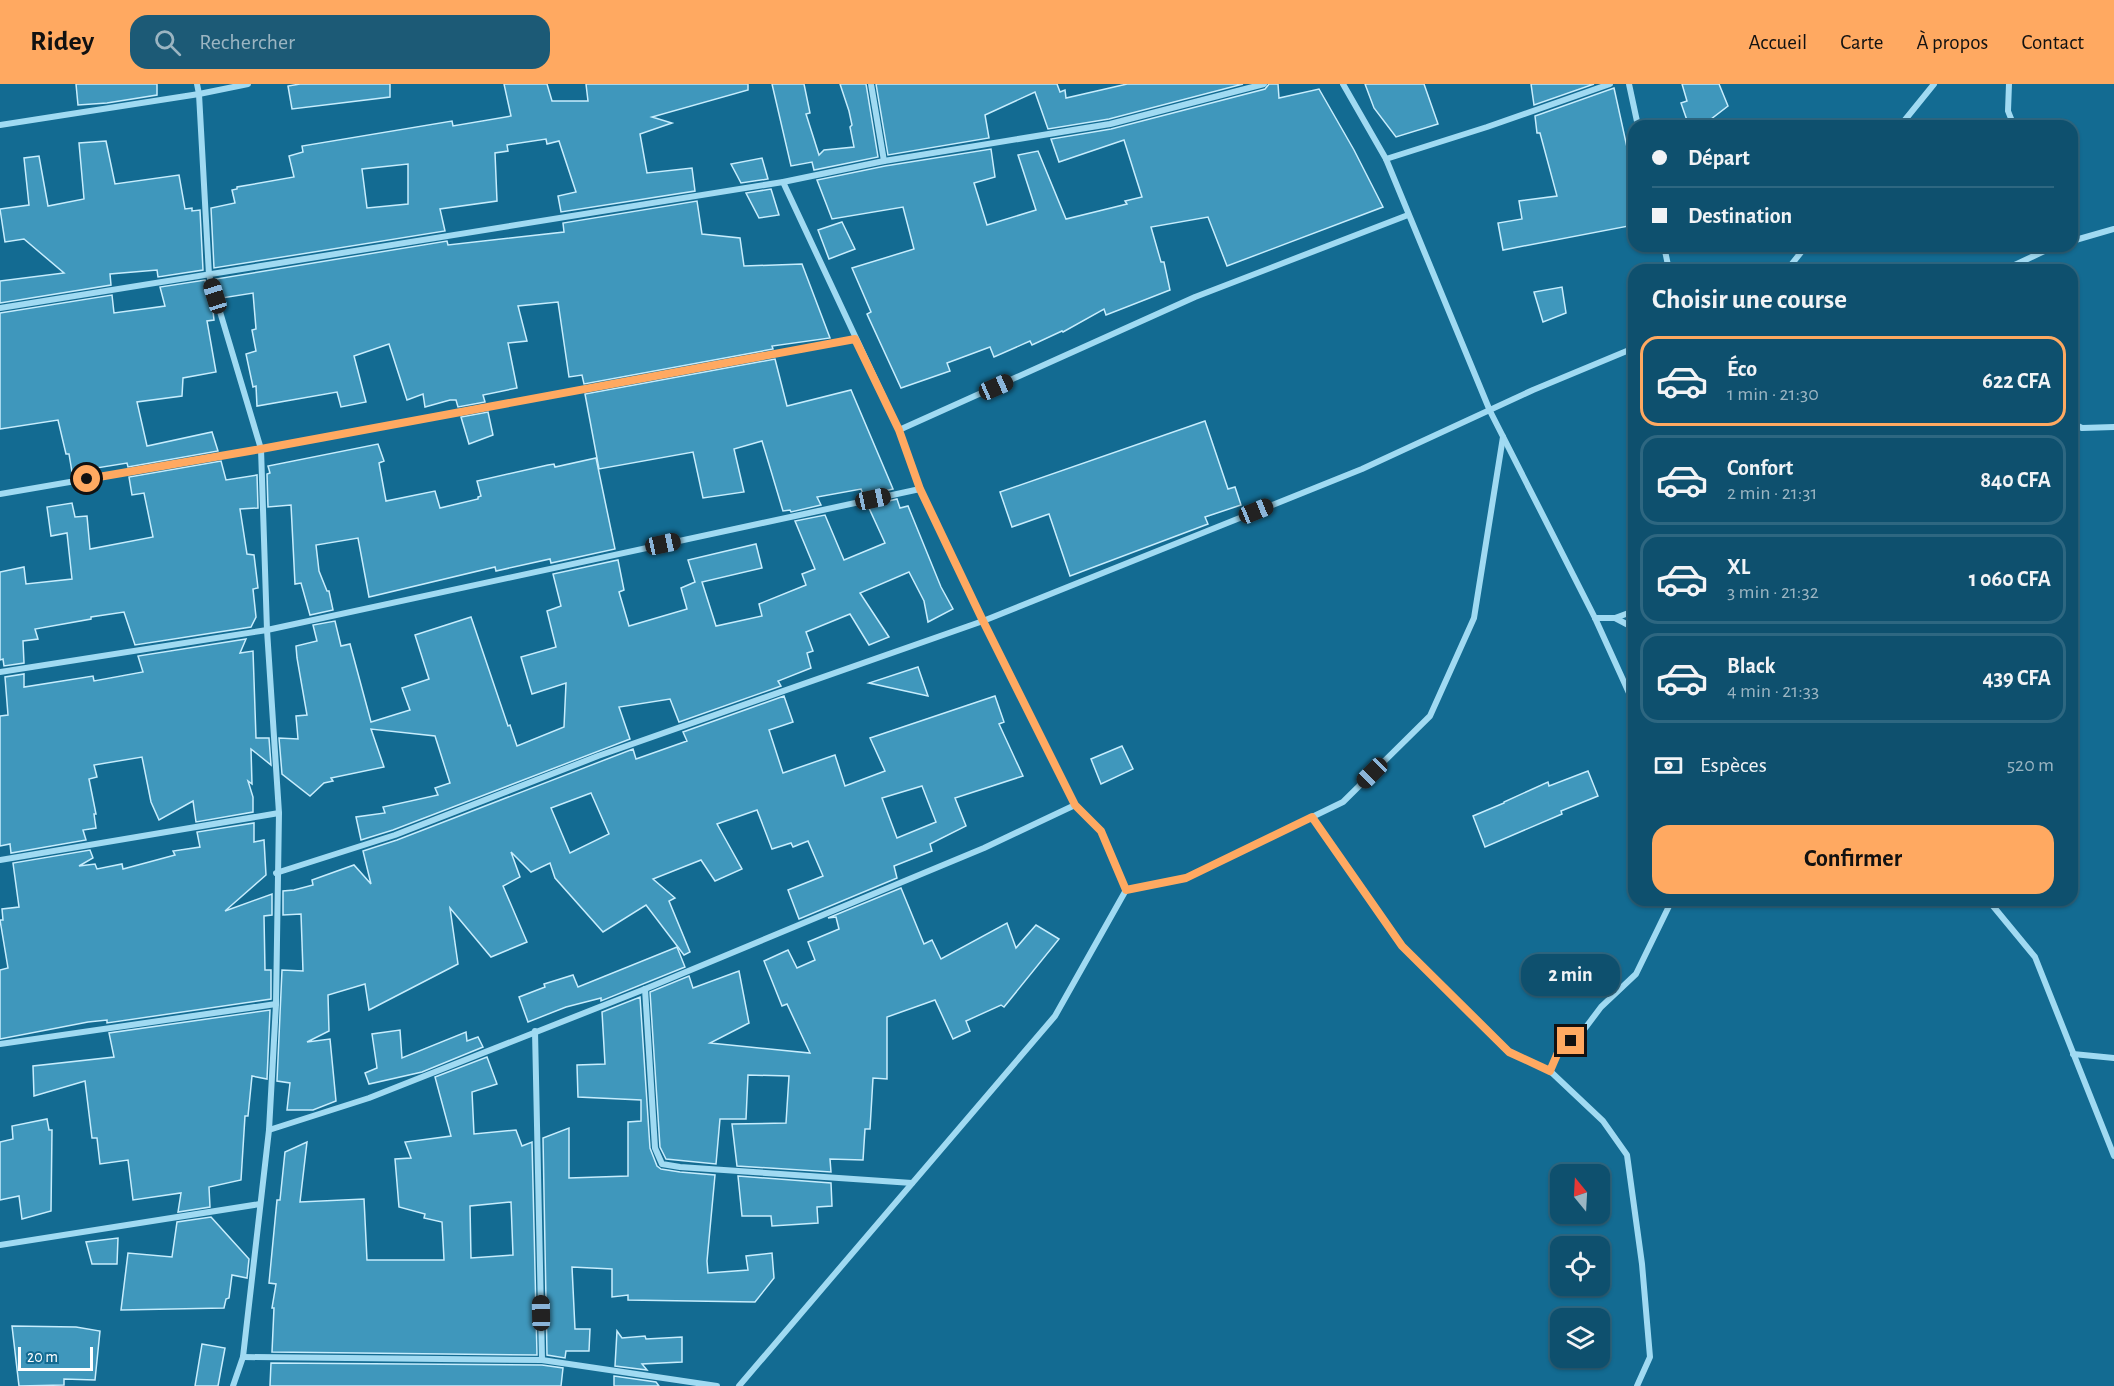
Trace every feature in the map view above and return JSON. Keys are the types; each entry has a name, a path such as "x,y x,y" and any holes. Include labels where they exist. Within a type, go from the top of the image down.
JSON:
{"street":[{"path":"197,84 208,275 261,449 267,630 279,813 276,873 276,1004 269,1130 243,1357 233,1386"},
{"path":"0,125 199,94 248,84"},
{"path":"871,84 884,160"},
{"path":"0,308 783,182 884,160 1110,123 1264,84"},
{"path":"1343,84 1386,159 1490,411 1595,618 1628,691"},
{"path":"1386,159 1487,128 1610,84"},
{"path":"1629,84 1637,120"},
{"path":"1905,120 1934,84"},
{"path":"2009,84 2008,111 2012,120"},
{"path":"783,182 899,430 920,489 983,621 1075,805 1101,831 1126,890"},
{"path":"899,430 1196,297 1408,215"},
{"path":"2078,239 2114,229"},
{"path":"1792,264 1801,252"},
{"path":"2017,264 2042,252"},
{"path":"0,494 261,449 855,339"},
{"path":"276,873 395,835 598,756 983,621 1362,469 1533,390 1628,350"},
{"path":"2078,426 2082,428"},
{"path":"2078,430 2114,427"},
{"path":"739,1386 1055,1016 1126,890 1186,878 1343,802 1430,716 1474,618 1503,437"},
{"path":"0,672 267,630 920,489"},
{"path":"1595,618 1615,618 1628,613"},
{"path":"1615,618 1628,625"},
{"path":"269,1130 369,1098 645,989 984,848 1075,805"},
{"path":"0,860 279,813"},
{"path":"1312,817 1402,946 1509,1052 1550,1071 1603,1120 1627,1155 1642,1264 1650,1356 1637,1386"},
{"path":"1550,1071 1559,1050 1583,1031 1601,1007 1636,974 1669,906"},
{"path":"1993,906 2035,957 2114,1156"},
{"path":"645,989 655,1148 662,1164 912,1183"},
{"path":"0,1044 276,1004"},
{"path":"535,1031 542,1360"},
{"path":"2073,1054 2114,1058"},
{"path":"0,1245 260,1204"},
{"path":"243,1357 542,1360 717,1386"}],"building":[{"path":"76,84 157,84 157,95 78,105"},
{"path":"390,84 390,97 292,109 288,86"},
{"path":"504,84 547,84 552,101 588,101 586,84 748,84 748,90 652,117 672,123 640,134 647,173 692,168 695,191 561,212 558,196 576,192 559,141 547,144 546,139 507,145 508,151 495,153 497,201 440,209 445,231 214,268 211,208 235,203 232,190 237,187 294,177 289,156 303,152 302,146 452,121 453,126 511,116","holes":["408,164 408,204 367,208 362,169"]},
{"path":"772,84 804,84 810,113 806,114 819,155 824,150 854,147 849,111 840,84 866,84 878,157 814,170 812,162 791,166"},
{"path":"876,84 1057,84 1060,92 1065,90 1066,98 1127,84 1243,84 1109,119 1048,129 1035,92 985,115 989,138 888,155"},
{"path":"1269,84 1278,84 1279,98 1319,89 1383,207 1227,266 1208,217 1151,227 1161,262 1164,262 1170,290 1106,315 1104,309 1063,332 1032,345 1030,341 994,357 990,347 947,363 950,371 901,388 867,314 871,312 852,268 914,249 903,207 832,219 817,180 885,166 991,149 995,177 974,183 987,225 1036,210 1018,155 1038,151 1066,219 1127,204 1125,201 1142,197 1124,140 1059,162 1051,139 1111,129 1265,89"},
{"path":"1365,84 1424,84 1438,124 1396,137 1374,108"},
{"path":"1531,84 1594,84 1534,105"},
{"path":"1682,84 1719,84 1728,106 1711,119 1687,120 1681,103 1687,101"},
{"path":"1614,88 1628,152 1628,226 1503,250 1498,223 1522,219 1519,201 1557,196 1540,133 1537,133 1535,116"},
{"path":"106,141 115,184 179,175 185,209 200,210 203,270 158,277 157,270 110,274 111,285 0,303 0,281 64,273 24,239 5,242 0,209 29,205 24,158 39,156 48,206 84,199 79,143"},
{"path":"762,158 768,179 741,183 731,164"},
{"path":"771,189 779,215 759,218 746,193"},
{"path":"697,201 702,234 740,238 744,266 802,264 830,338 772,346 773,349 584,384 582,375 569,377 558,302 518,306 527,341 508,343 517,388 483,395 485,402 458,407 456,400 450,400 425,407 423,394 407,400 389,344 354,356 366,402 341,407 337,392 257,406 256,386 253,387 246,354 256,351 252,330 256,329 253,293 222,298 216,279 447,241 448,245 564,232 563,223"},
{"path":"842,222 855,249 829,259 818,230"},
{"path":"205,280 212,302 214,320 207,321 216,372 183,378 182,396 137,402 147,446 212,432 218,451 128,467 127,463 72,472 58,420 0,429 0,313 112,295 114,313 165,306 160,287"},
{"path":"1562,287 1566,313 1543,322 1534,292"},
{"path":"775,359 787,406 851,390 893,489 864,496 861,489 817,497 821,505 791,512 790,510 783,511 762,441 734,449 744,492 703,498 693,452 599,469 585,394"},
{"path":"488,412 493,435 469,444 461,417"},
{"path":"1205,421 1228,489 1235,487 1241,505 1205,517 1208,524 1070,576 1049,514 1012,527 1000,492"},
{"path":"378,444 384,461 379,463 386,501 435,491 440,508 478,499 481,496 477,481 548,465 554,464 555,467 596,458 615,549 551,563 550,559 496,571 495,567 369,597 358,538 316,545 319,571 329,591 333,610 310,615 301,583 295,584 291,505 268,507 267,474 270,473 268,466"},
{"path":"221,461 226,480 257,475 258,508 240,509 247,554 254,555 258,588 253,589 256,617 251,627 135,645 124,612 91,617 91,619 35,629 38,639 23,641 24,663 4,666 3,659 0,660 0,572 24,567 26,584 72,579 67,533 51,536 47,507 72,503 75,517 87,516 90,549 153,537 144,493 132,495 129,477"},
{"path":"897,499 900,508 908,506 941,587 953,609 928,622 924,601 909,572 860,593 889,637 869,645 850,614 806,632 813,651 807,653 811,668 778,681 781,686 679,722 670,699 619,707 630,739 393,830 361,840 356,817 385,813 383,807 438,795 435,788 450,783 435,736 371,729 384,767 331,778 333,781 324,783 310,796 282,774 279,738 298,739 296,716 307,715 296,646 317,641 313,625 335,621 341,646 350,644 371,722 410,710 402,688 429,679 415,635 471,617 517,746 564,727 566,683 532,694 521,657 556,647 547,611 561,606 553,574 618,560 624,590 619,592 629,626 687,609 681,588 695,582 688,560 756,544 762,568 702,582 716,626 762,616 759,604 806,585 802,574 815,569 795,521 825,515 844,560 885,543 868,506"},
{"path":"246,639 240,653 253,651 256,738 269,738 271,765 251,749 252,784 248,781 253,797 253,812 196,822 193,801 159,820 151,802 142,757 94,765 97,777 89,779 96,814 94,814 96,828 83,830 86,840 11,853 10,844 0,846 0,716 8,715 5,677 24,674 24,687 93,676 94,681 143,672 138,656"},
{"path":"918,667 928,696 869,683"},
{"path":"784,696 793,722 769,730 783,773 835,755 845,786 885,771 870,738 995,696 1004,722 999,724 1023,776 955,798 966,826 930,844 932,851 894,866 897,878 799,919 788,890 823,876 808,841 793,847 791,843 772,849 757,810 717,824 742,869 715,881 701,860 653,879 675,898 669,901 690,952 684,955 646,905 603,932 555,878 550,863 531,872 511,852 520,877 503,886 527,942 491,957 450,908 458,964 369,1010 365,984 328,995 329,1031 307,1042 330,1039 336,1101 313,1110 287,1110 290,1083 277,1081 282,970 303,971 301,914 283,915 283,891 313,885 312,880 354,865 371,884 363,851 633,749 636,759 687,741 683,732","holes":["922,786 936,822 897,838 882,798","591,793 609,834 570,853 551,808"]},
{"path":"1122,746 1133,769 1101,784 1091,759"},
{"path":"1588,771 1598,796 1485,847 1473,816 1548,782 1549,786"},
{"path":"254,823 254,842 264,840 266,875 225,911 272,894 272,915 264,916 265,970 271,970 271,999 107,1023 107,1020 88,1022 0,1039 0,970 8,968 0,920 3,920 2,909 19,907 13,863 90,850 93,858 79,866 95,864 97,869 122,864 123,869 175,855 173,851 200,847 197,832"},
{"path":"901,888 924,944 932,940 941,959 1007,923 1016,948 1036,925 1059,939 1004,1007 1001,1005 966,1021 970,1031 953,1039 935,1000 887,1017 887,1079 873,1078 870,1129 865,1129 863,1160 830,1159 831,1172 737,1166 732,1124 786,1123 789,1076 748,1075 746,1119 720,1119 716,1164 666,1159 660,1147 650,992 689,976 693,988 739,971 749,1023 710,1043 810,1053 787,1004 782,1006 764,961 788,950 797,968 815,960 808,942 839,929 836,917 828,918"},
{"path":"677,947 685,967 601,1001 601,998 566,1007 528,1022 519,997 545,987 544,984 573,975 578,987"},
{"path":"640,997 650,1148 657,1166 661,1169 680,1172 715,1175 707,1261 708,1273 748,1270 746,1256 772,1253 774,1278 755,1302 628,1300 628,1295 612,1297 612,1269 572,1267 575,1329 590,1329 589,1351 566,1351 565,1358 547,1355 543,1138 569,1128 569,1178 628,1176 628,1122 641,1121 641,1100 578,1097 577,1065 605,1064 602,1012"},
{"path":"270,1010 267,1079 252,1076 248,1116 245,1116 241,1180 209,1187 210,1207 178,1212 181,1193 133,1200 128,1160 100,1164 97,1138 92,1138 85,1081 34,1096 33,1066 114,1057 109,1033"},
{"path":"400,1030 402,1058 466,1032 467,1041 478,1037 483,1047 422,1072 369,1084 365,1073 377,1068 372,1034"},
{"path":"487,1057 497,1084 472,1092 474,1134 516,1130 522,1146 532,1142 537,1355 272,1352 274,1308 272,1308 276,1284 269,1283 277,1200 280,1200 285,1152 307,1142 300,1202 364,1199 367,1260 444,1260 442,1222 424,1218 425,1214 399,1207 395,1159 411,1158 405,1142 451,1136 435,1077","holes":["511,1202 513,1255 471,1258 470,1206"]},
{"path":"47,1119 49,1130 52,1130 51,1211 22,1219 19,1196 0,1200 0,1142 13,1139 12,1126"},
{"path":"738,1176 831,1183 832,1206 817,1207 818,1223 772,1226 771,1216 742,1216"},
{"path":"211,1217 249,1259 247,1278 232,1275 229,1298 226,1299 224,1308 121,1310 128,1253 172,1257 177,1222"},
{"path":"118,1238 117,1264 92,1264 86,1242"},
{"path":"12,1326 76,1327 100,1331 95,1380 64,1379 64,1385 19,1386"},
{"path":"617,1331 622,1338 682,1337 682,1362 642,1364 647,1370 615,1366"},
{"path":"202,1344 225,1348 218,1386 195,1386"},
{"path":"271,1363 542,1365 563,1368 561,1386 270,1386"},
{"path":"614,1376 656,1382 659,1386 614,1386"}],"route":[{"path":"87,479 855,339 899,430 920,489 983,621 1075,805 1101,831 1126,890 1186,878 1312,817 1402,946 1509,1052 1550,1071 1559,1050 1571,1041"}]}
